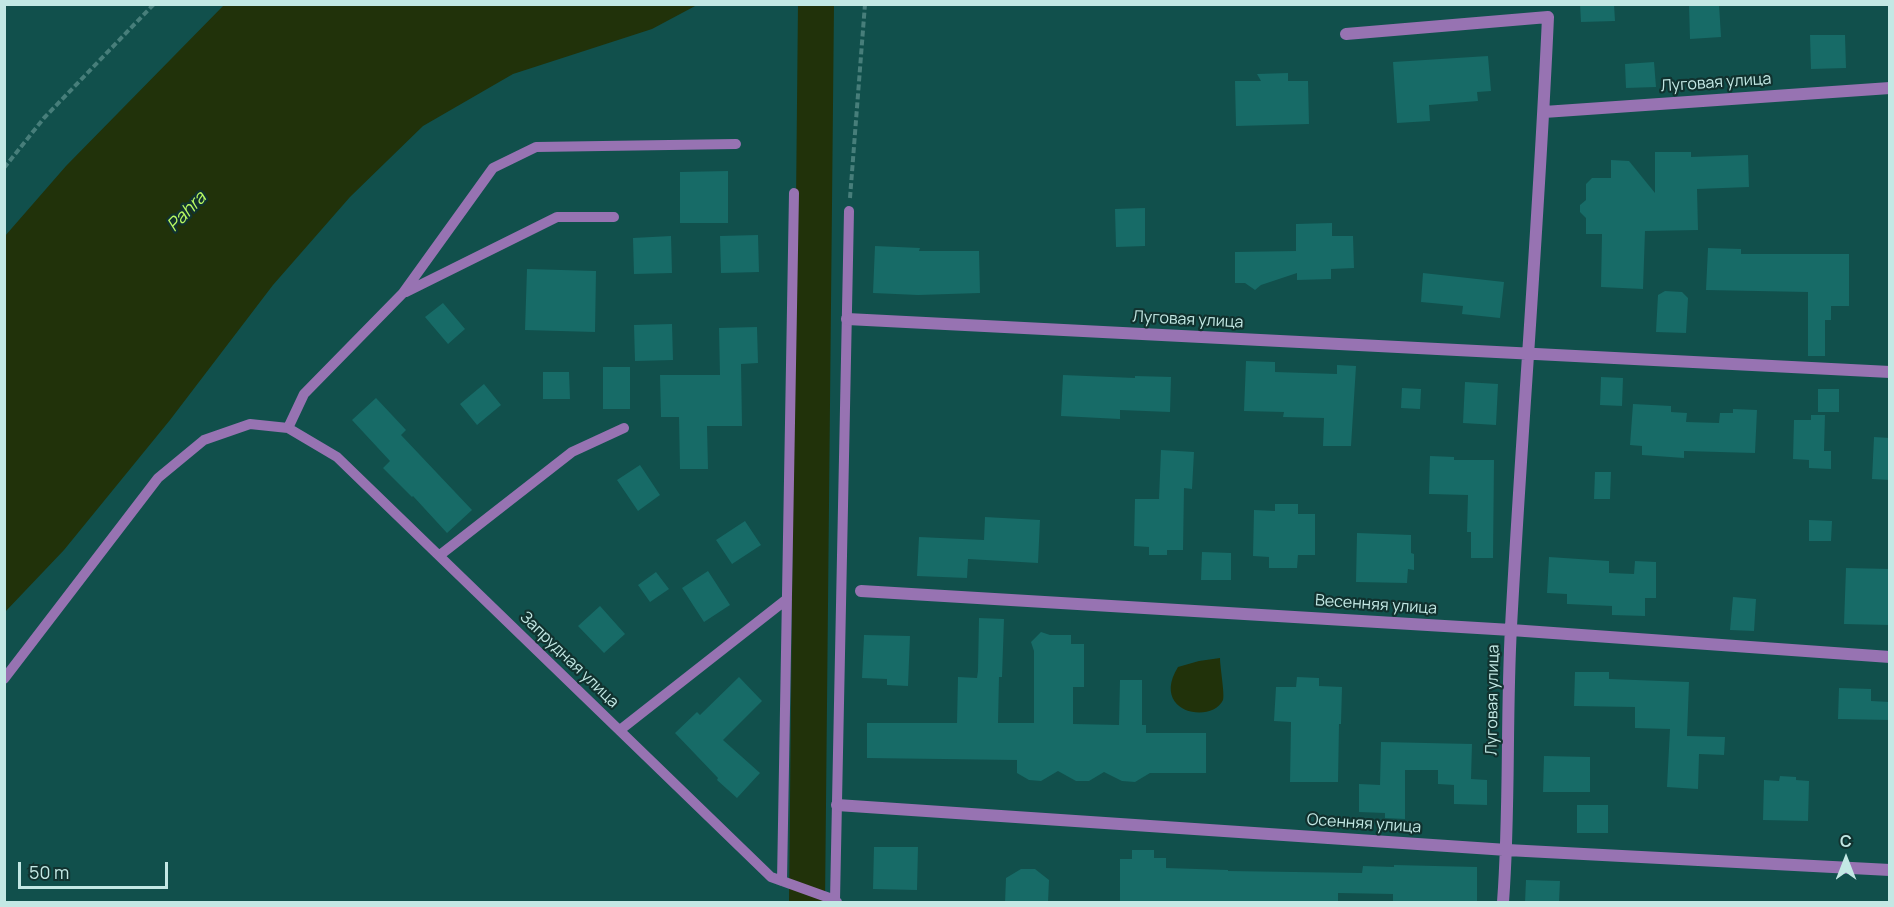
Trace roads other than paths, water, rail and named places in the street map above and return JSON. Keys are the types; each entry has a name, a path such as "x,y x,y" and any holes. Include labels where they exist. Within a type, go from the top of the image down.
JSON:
{"street":[{"name":"Луговая улица","path":"1346,34 1548,17 1511,630 1507,850 1503,903"},
{"name":"Луговая улица","path":"1544,112 1890,88"},
{"name":"Луговая улица","path":"847,319 1890,372"},
{"name":"Весенняя улица","path":"861,591 1511,630 1890,657"},
{"name":"Осенняя улица","path":"837,805 1507,850 1890,870"}],"lane":[{"path":"4,679 158,478 204,440 250,424 288,428 304,394 403,293 493,168 536,147 736,144"},
{"path":"782,881 794,194"},
{"path":"836,901 849,211"},
{"path":"403,293 557,217 614,217"},
{"name":"Запрудная улица","path":"288,428 337,456 771,877 836,901"},
{"path":"440,555 572,453 624,428"},
{"path":"620,730 787,599"}],"water":[{"name":"Pahra","path":"224,5 697,5 652,29 513,74 423,126 350,197 273,285 170,420 64,550 5,612 5,236 66,166"},
{"path":"1220,658 1223,700 1216,708 1207,712 1196,712 1186,710 1177,704 1172,695 1171,682 1178,667"}],"waterway":[{"path":"807,902 816,4"}]}
